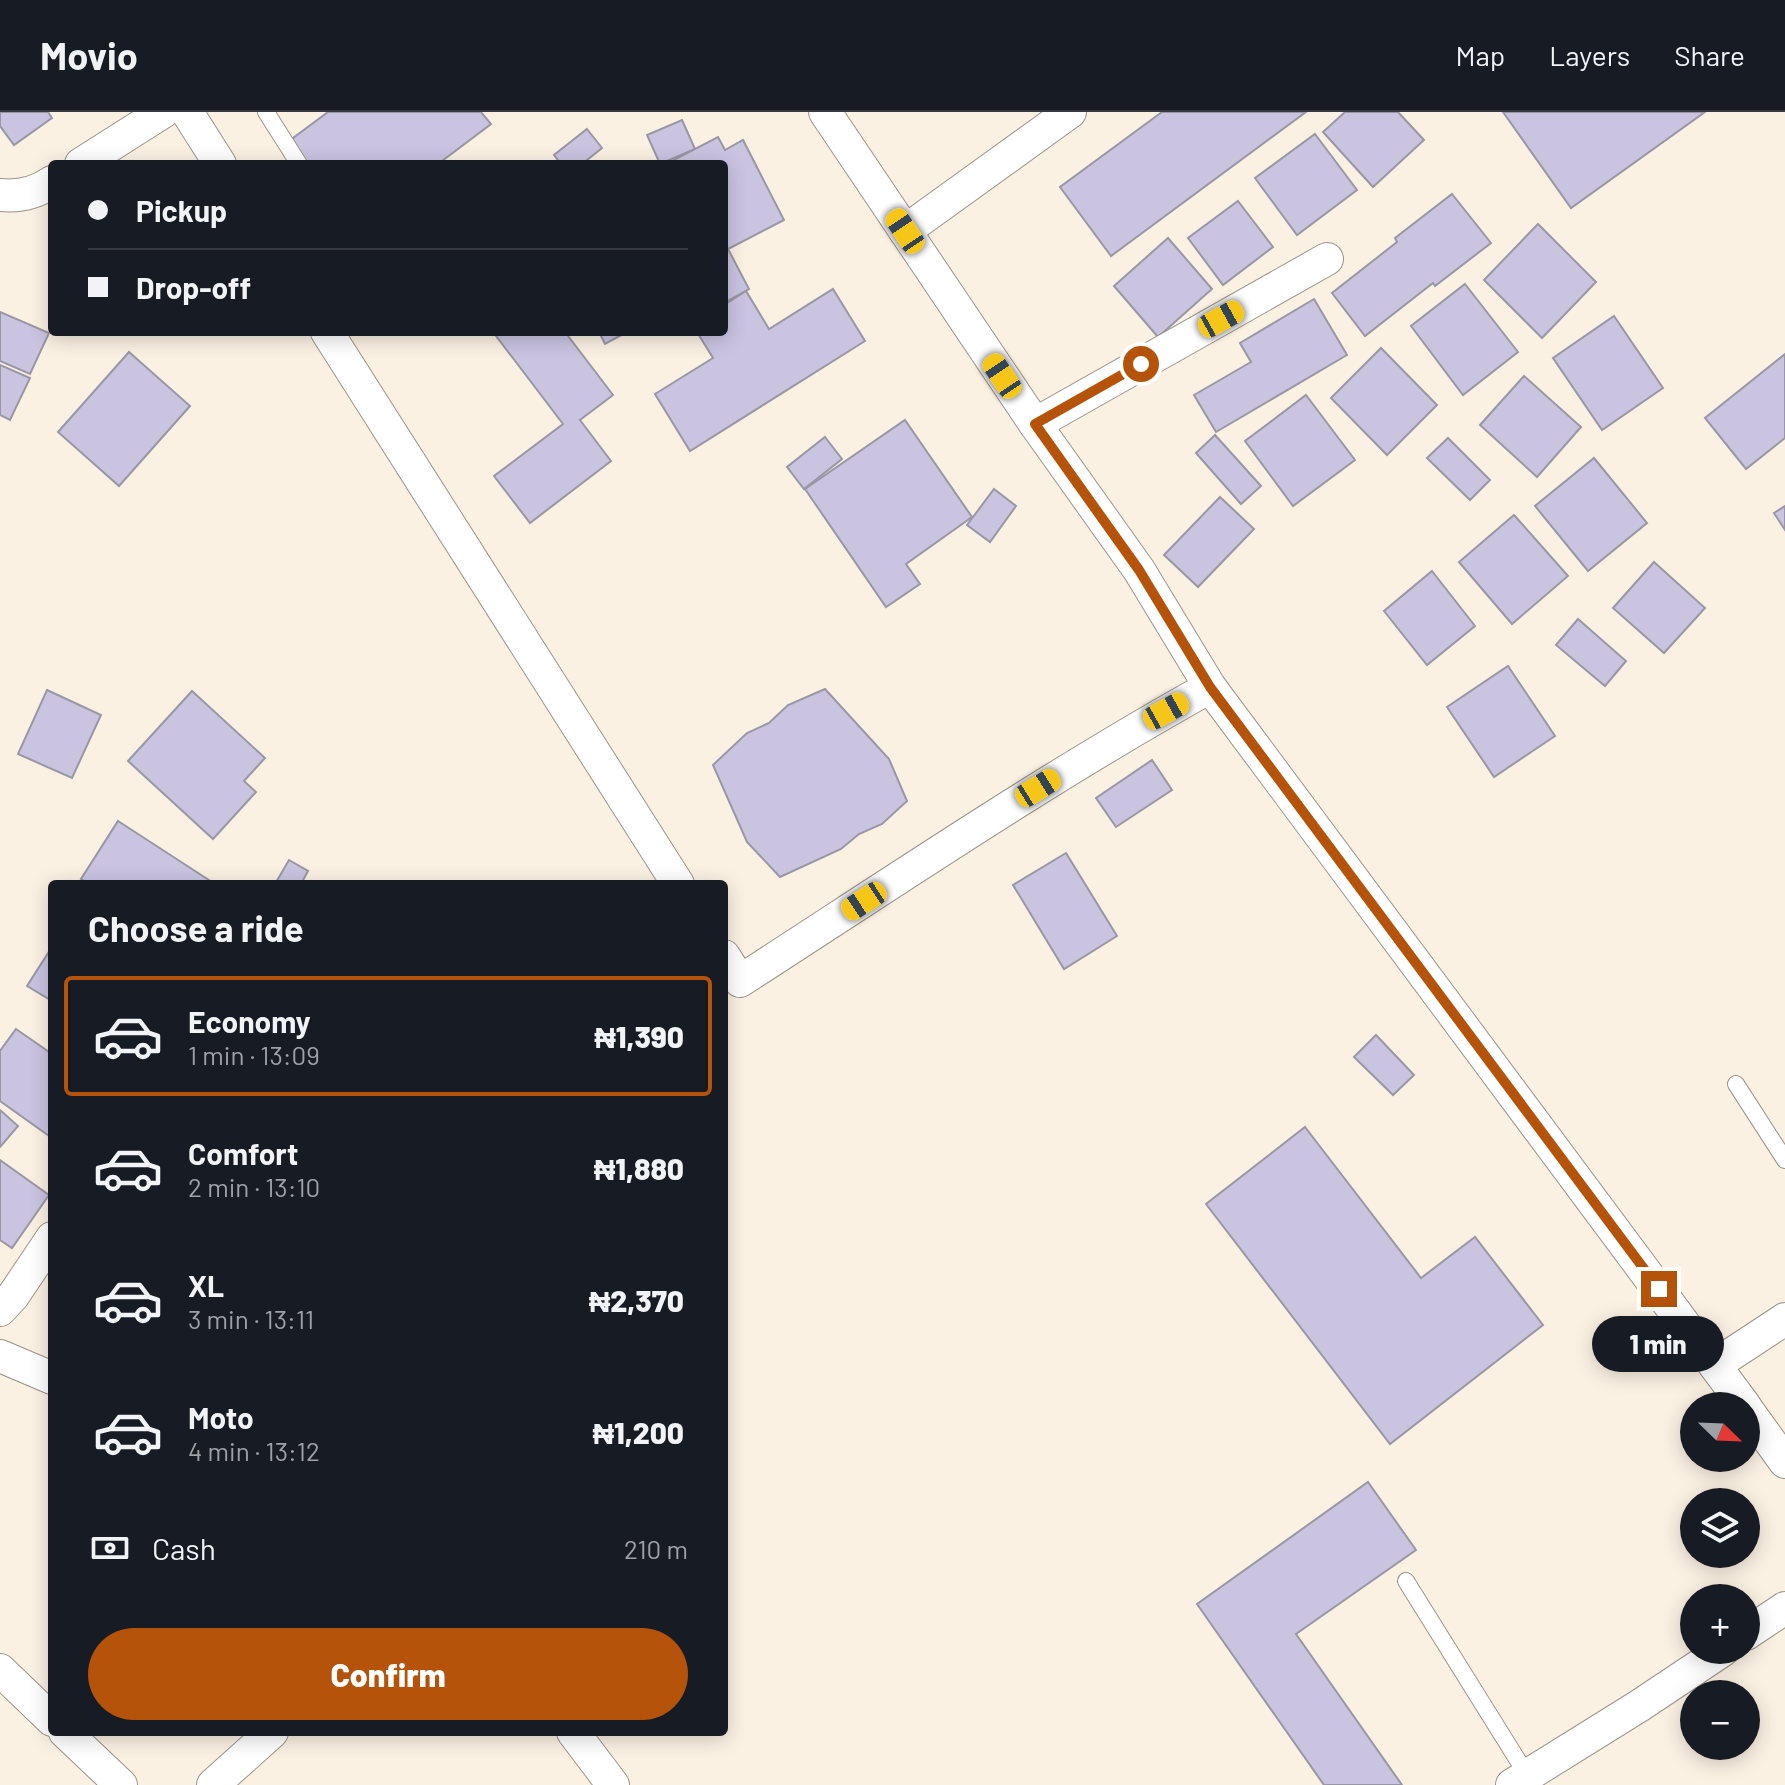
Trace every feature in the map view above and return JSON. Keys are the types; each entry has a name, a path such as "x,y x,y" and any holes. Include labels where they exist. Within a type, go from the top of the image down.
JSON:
{"street":[{"path":"87,160 163,112"},
{"path":"187,112 217,160"},
{"path":"825,112 1035,424 1139,570 1210,687 1734,1392"},
{"path":"905,231 1070,112"},
{"path":"0,195 16,197 48,185"},
{"path":"1035,424 1327,259"},
{"path":"330,336 675,880"},
{"path":"728,962 740,981 1038,788 1123,735 1210,687"},
{"path":"0,1310 48,1244"},
{"path":"1715,1365 1785,1319"},
{"path":"0,1356 48,1376"},
{"path":"1760,1428 1785,1462"},
{"path":"1760,1625 1785,1608"},
{"path":"1520,1780 1701,1664"},
{"path":"0,1670 48,1716"},
{"path":"69,1736 121,1785"},
{"path":"213,1785 268,1736"},
{"path":"576,1736 613,1785"}],"lane":[{"path":"266,112 296,160"},
{"path":"1736,1084 1785,1160"},
{"path":"1406,1581 1520,1780"}],"building":[{"path":"0,112 48,112 52,118 14,145 0,126"},
{"path":"328,112 481,112 491,124 443,160 303,160 289,141"},
{"path":"1162,112 1306,112 1111,256 1060,187"},
{"path":"1345,112 1398,112 1424,140 1373,187 1323,132"},
{"path":"1503,112 1705,112 1571,208"},
{"path":"682,120 695,149 669,160 658,160 647,135"},
{"path":"587,129 602,148 587,160 558,160 554,155"},
{"path":"1315,134 1357,190 1297,235 1255,178"},
{"path":"718,137 725,150 743,140 784,220 728,249 728,160 674,160"},
{"path":"1452,194 1491,243 1365,336 1332,293"},
{"path":"1238,201 1273,247 1223,285 1188,238"},
{"path":"1538,224 1596,282 1542,338 1484,280"},
{"path":"1168,238 1212,289 1158,337 1114,286"},
{"path":"728,249 749,289 728,301"},
{"path":"1465,284 1518,352 1463,395 1411,326"},
{"path":"833,289 865,341 690,451 655,394 713,358 699,336 728,336 728,302 746,291 769,329"},
{"path":"1314,299 1347,355 1216,432 1194,395 1251,362 1240,343"},
{"path":"0,312 48,333 30,374 0,361"},
{"path":"1614,316 1663,388 1602,430 1553,358"},
{"path":"496,336 568,336 613,395 580,420 611,461 530,523 494,476 563,424"},
{"path":"601,336 620,336 605,344"},
{"path":"1381,348 1437,405 1387,455 1331,398"},
{"path":"129,352 190,406 119,486 58,432"},
{"path":"1785,354 1785,438 1746,469 1705,418"},
{"path":"0,365 30,378 10,420 0,415"},
{"path":"1524,376 1581,427 1537,477 1480,425"},
{"path":"1306,395 1355,460 1293,506 1245,441"},
{"path":"905,420 972,517 906,564 920,584 886,607 805,489"},
{"path":"1215,435 1261,486 1241,504 1196,453"},
{"path":"825,437 842,459 804,489 787,467"},
{"path":"1448,438 1490,480 1470,500 1427,458"},
{"path":"1594,458 1647,523 1588,571 1535,506"},
{"path":"994,489 1016,506 990,542 967,525"},
{"path":"1220,497 1254,529 1198,587 1164,555"},
{"path":"1785,506 1785,530 1774,513"},
{"path":"1514,515 1568,576 1512,624 1459,562"},
{"path":"1654,562 1705,608 1664,653 1613,608"},
{"path":"1432,571 1475,626 1427,665 1384,611"},
{"path":"1578,619 1626,661 1605,686 1556,645"},
{"path":"1508,666 1555,736 1494,777 1447,707"},
{"path":"825,689 889,759 907,801 882,824 859,834 841,849 780,877 747,842 713,765 747,733 769,723 788,705"},
{"path":"47,690 101,715 72,778 18,754"},
{"path":"192,691 265,758 244,781 256,792 213,839 128,761"},
{"path":"1152,760 1172,790 1116,827 1096,798"},
{"path":"118,821 209,880 83,880"},
{"path":"1066,853 1117,936 1064,969 1013,885"},
{"path":"289,860 308,871 303,880 277,880"},
{"path":"48,953 48,999 27,986"},
{"path":"16,1029 48,1051 48,1135 0,1101 0,1051"},
{"path":"1376,1035 1414,1075 1393,1095 1354,1057"},
{"path":"0,1110 18,1126 0,1147"},
{"path":"1305,1127 1421,1278 1475,1237 1543,1325 1390,1444 1206,1204"},
{"path":"0,1160 48,1196 12,1248 0,1240"},
{"path":"1368,1482 1416,1550 1296,1634 1402,1785 1324,1785 1197,1604"}],"route":[{"path":"1141,364 1035,424 1139,570 1210,687 1659,1289"}]}
